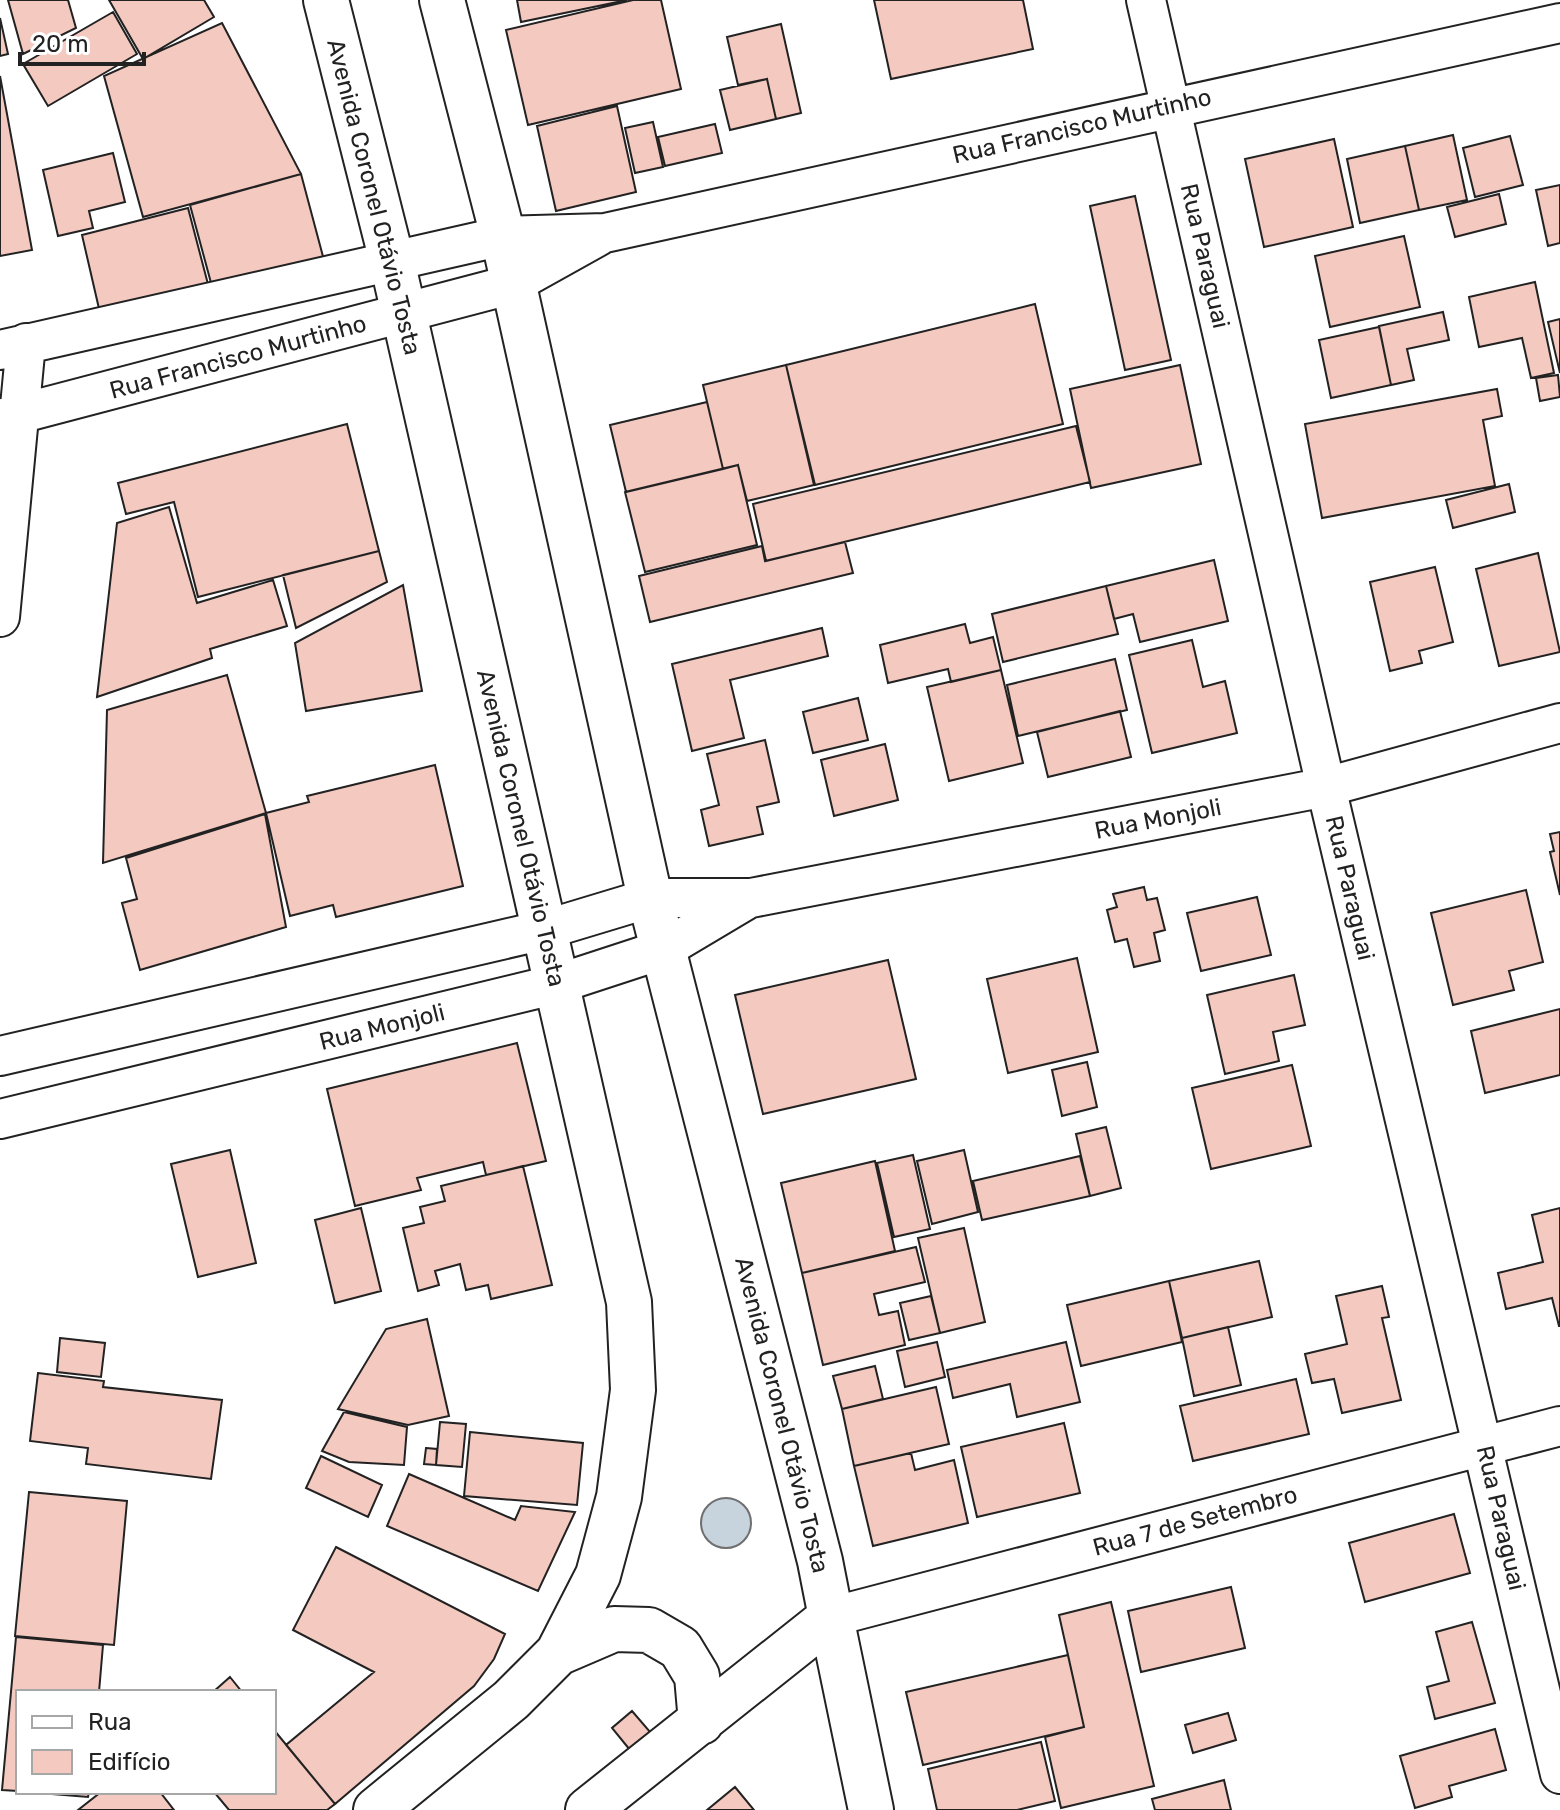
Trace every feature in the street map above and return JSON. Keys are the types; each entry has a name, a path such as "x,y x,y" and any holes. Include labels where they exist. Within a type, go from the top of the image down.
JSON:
{"main road":[{"name":"Avenida Coronel Otávio Tosta","path":"442,0 503,236 650,898 831,1617 871,1810"},
{"name":"Avenida Coronel Otávio Tosta","path":"324,6 392,261 629,1302 633,1390 619,1497 598,1575 558,1653"},
{"path":"588,1810 831,1617"},
{"path":"376,1810 511,1700 558,1653 614,1629 649,1630 680,1648 697,1676 701,1722"}],"street":[{"name":"Rua Paraguai","path":"1146,0 1326,787 1560,1774"},
{"name":"Rua Francisco Murtinho","path":"13,347 503,236 605,233 1170,106 1560,23"},
{"name":"Rua Francisco Murtinho","path":"9,417 513,284 605,233"},
{"path":"0,617 13,347"},
{"name":"Rua Monjoli","path":"0,1056 544,930 650,898 751,898 1326,787 1560,723"},
{"name":"Rua Monjoli","path":"0,1119 557,984 664,949 751,898"},
{"name":"Rua 7 de Setembro","path":"831,1617 1560,1426"}],"shaded area":[{"path":"726,1498 744,1505 751,1523 744,1541 726,1548 708,1541 701,1523 708,1505"}],"building":[{"path":"8,0 68,0 76,28 23,54"},
{"path":"109,0 204,0 214,17 143,59"},
{"path":"517,0 627,0 521,22"},
{"path":"633,0 661,0 681,89 528,125 506,30"},
{"path":"874,0 1023,0 1033,49 891,79"},
{"path":"113,12 137,54 48,106 23,64"},
{"path":"0,18 8,54 0,56"},
{"path":"222,23 301,174 143,217 104,76"},
{"path":"781,24 801,113 776,119 767,79 738,85 727,37"},
{"path":"0,76 32,250 0,256"},
{"path":"767,79 776,119 730,130 720,90"},
{"path":"617,106 636,192 556,211 537,126"},
{"path":"653,122 663,167 635,173 625,128"},
{"path":"715,124 722,153 665,166 658,137"},
{"path":"1453,135 1467,200 1419,210 1405,146"},
{"path":"1510,136 1523,185 1475,197 1463,148"},
{"path":"1334,139 1353,227 1264,247 1245,159"},
{"path":"1405,146 1419,210 1360,223 1347,159"},
{"path":"113,153 125,202 89,211 93,228 58,236 43,170"},
{"path":"301,174 325,264 214,294 190,205"},
{"path":"1560,185 1560,243 1548,246 1536,190"},
{"path":"1499,194 1506,224 1455,237 1447,207"},
{"path":"1135,196 1171,360 1125,370 1090,206"},
{"path":"188,208 209,288 100,313 82,235"},
{"path":"1404,236 1420,307 1330,327 1315,256"},
{"path":"1535,282 1554,373 1531,378 1522,338 1479,347 1469,297"},
{"path":"1035,304 1063,424 815,485 786,365"},
{"path":"1443,312 1449,340 1407,349 1414,380 1391,385 1379,326"},
{"path":"1560,319 1560,373 1548,322"},
{"path":"1379,327 1391,385 1331,398 1319,340"},
{"path":"786,365 814,485 747,501 738,465 723,469 703,385"},
{"path":"1180,365 1201,464 1091,488 1070,389"},
{"path":"1558,375 1560,397 1540,401 1536,378"},
{"path":"1497,389 1502,416 1483,420 1495,486 1322,518 1305,424"},
{"path":"707,402 723,469 626,492 610,425"},
{"path":"347,424 379,551 198,597 174,502 126,514 118,483"},
{"path":"1076,426 1090,482 766,561 753,504"},
{"path":"738,465 757,545 645,572 625,492"},
{"path":"1509,484 1515,512 1453,528 1446,500"},
{"path":"169,507 197,603 273,580 287,626 210,649 212,658 97,697 117,523"},
{"path":"845,542 853,573 650,622 639,576 762,546 765,561"},
{"path":"379,551 387,582 296,628 283,575"},
{"path":"1538,553 1560,652 1499,666 1476,569"},
{"path":"1214,560 1228,621 1140,642 1133,614 1114,619 1106,586"},
{"path":"1435,567 1453,642 1419,651 1422,663 1390,671 1370,582"},
{"path":"403,585 422,691 306,711 295,643"},
{"path":"1106,586 1118,634 1003,662 992,614"},
{"path":"965,624 970,643 993,637 1001,670 951,682 948,669 888,683 880,645"},
{"path":"822,628 828,656 730,680 744,738 692,751 672,664"},
{"path":"1192,640 1203,687 1225,681 1237,733 1152,753 1129,655"},
{"path":"1115,659 1127,710 1018,736 1007,685"},
{"path":"1001,670 1023,763 949,781 927,687"},
{"path":"227,675 266,813 103,863 107,710"},
{"path":"858,698 868,740 813,753 803,712"},
{"path":"1120,711 1131,757 1048,777 1037,732"},
{"path":"765,740 779,802 757,807 763,834 709,846 701,810 719,805 707,754"},
{"path":"885,744 898,800 834,816 821,760"},
{"path":"435,765 463,886 336,917 333,905 290,916 266,813 309,802 307,796"},
{"path":"265,814 286,927 140,970 122,903 137,899 126,858"},
{"path":"1560,832 1560,895 1550,852 1554,851 1550,834"},
{"path":"1144,887 1147,900 1157,898 1165,930 1154,933 1160,961 1134,967 1127,939 1115,942 1107,910 1117,907 1113,894"},
{"path":"1526,890 1543,962 1509,971 1514,990 1453,1005 1431,913"},
{"path":"1257,897 1271,955 1201,971 1187,913"},
{"path":"1077,958 1098,1052 1008,1073 987,979"},
{"path":"888,960 916,1079 763,1114 735,995"},
{"path":"1294,975 1305,1025 1273,1032 1279,1061 1225,1074 1207,995"},
{"path":"1560,1009 1560,1075 1485,1093 1471,1031"},
{"path":"517,1043 546,1161 486,1175 483,1162 417,1178 421,1190 355,1206 327,1089"},
{"path":"1087,1062 1097,1107 1062,1116 1052,1070"},
{"path":"1292,1065 1311,1146 1211,1169 1192,1088"},
{"path":"1106,1127 1121,1188 1090,1196 1076,1134"},
{"path":"230,1150 256,1263 198,1277 171,1164"},
{"path":"964,1150 978,1212 932,1224 917,1161"},
{"path":"913,1155 930,1229 894,1237 877,1163"},
{"path":"1080,1156 1090,1196 982,1220 973,1181"},
{"path":"875,1161 895,1251 802,1273 781,1183"},
{"path":"523,1166 552,1285 491,1299 488,1285 466,1290 460,1264 435,1271 439,1285 418,1291 403,1228 424,1223 420,1207 445,1201 441,1186"},
{"path":"361,1208 381,1291 335,1303 315,1220"},
{"path":"1560,1208 1559,1326 1552,1298 1506,1309 1498,1273 1543,1262 1532,1215"},
{"path":"964,1228 985,1322 940,1333 918,1238"},
{"path":"916,1247 925,1282 874,1294 879,1315 898,1311 905,1345 823,1365 802,1273"},
{"path":"1259,1261 1272,1317 1182,1338 1169,1281"},
{"path":"1169,1281 1182,1342 1081,1366 1067,1305"},
{"path":"1382,1286 1389,1317 1382,1318 1401,1400 1342,1413 1334,1379 1312,1383 1305,1354 1347,1344 1336,1296"},
{"path":"931,1296 940,1333 909,1340 900,1303"},
{"path":"427,1319 449,1416 408,1425 338,1409 386,1329"},
{"path":"1228,1327 1241,1385 1194,1396 1182,1338"},
{"path":"60,1338 105,1343 101,1377 57,1372"},
{"path":"937,1342 945,1377 905,1387 897,1351"},
{"path":"1066,1342 1080,1402 1017,1417 1010,1384 953,1398 947,1370"},
{"path":"875,1366 883,1399 842,1409 833,1376"},
{"path":"38,1373 104,1381 103,1387 222,1400 211,1479 86,1464 88,1448 30,1441"},
{"path":"1296,1379 1309,1434 1193,1461 1180,1406"},
{"path":"936,1387 949,1444 854,1466 842,1409"},
{"path":"344,1412 407,1427 404,1465 349,1462 322,1451"},
{"path":"440,1422 466,1424 462,1467 436,1465"},
{"path":"1064,1423 1080,1493 977,1517 961,1447"},
{"path":"470,1432 583,1443 577,1505 464,1496"},
{"path":"426,1448 437,1449 436,1465 424,1464"},
{"path":"911,1453 915,1470 954,1460 968,1523 873,1546 854,1466"},
{"path":"321,1456 382,1485 368,1517 306,1488"},
{"path":"409,1474 515,1520 521,1506 575,1512 538,1591 387,1526"},
{"path":"29,1492 127,1501 114,1645 15,1636"},
{"path":"1454,1514 1470,1573 1365,1602 1349,1543"},
{"path":"336,1547 505,1634 494,1659 474,1686 335,1804 286,1745 374,1672 293,1630"},
{"path":"1231,1587 1245,1648 1141,1672 1128,1611"},
{"path":"1111,1602 1154,1786 1061,1808 1045,1737 1084,1727 1059,1615"},
{"path":"1472,1622 1495,1703 1435,1719 1427,1687 1449,1681 1436,1632"},
{"path":"16,1637 103,1645 99,1690 16,1690 16,1791 2,1790"},
{"path":"1068,1655 1084,1727 923,1765 906,1692"},
{"path":"230,1677 240,1690 215,1690"},
{"path":"632,1711 651,1733 630,1750 612,1728"},
{"path":"1228,1713 1236,1740 1193,1753 1185,1725"},
{"path":"1495,1729 1506,1770 1449,1786 1452,1797 1415,1808 1400,1756"},
{"path":"276,1732 335,1804 327,1810 229,1810 216,1794 276,1794"},
{"path":"1041,1742 1055,1801 1017,1810 937,1810 928,1769"},
{"path":"1224,1780 1231,1810 1155,1810 1152,1799"},
{"path":"735,1787 754,1810 707,1810"},
{"path":"51,1794 89,1794 88,1797"},
{"path":"98,1794 162,1794 174,1810 78,1810"}]}
